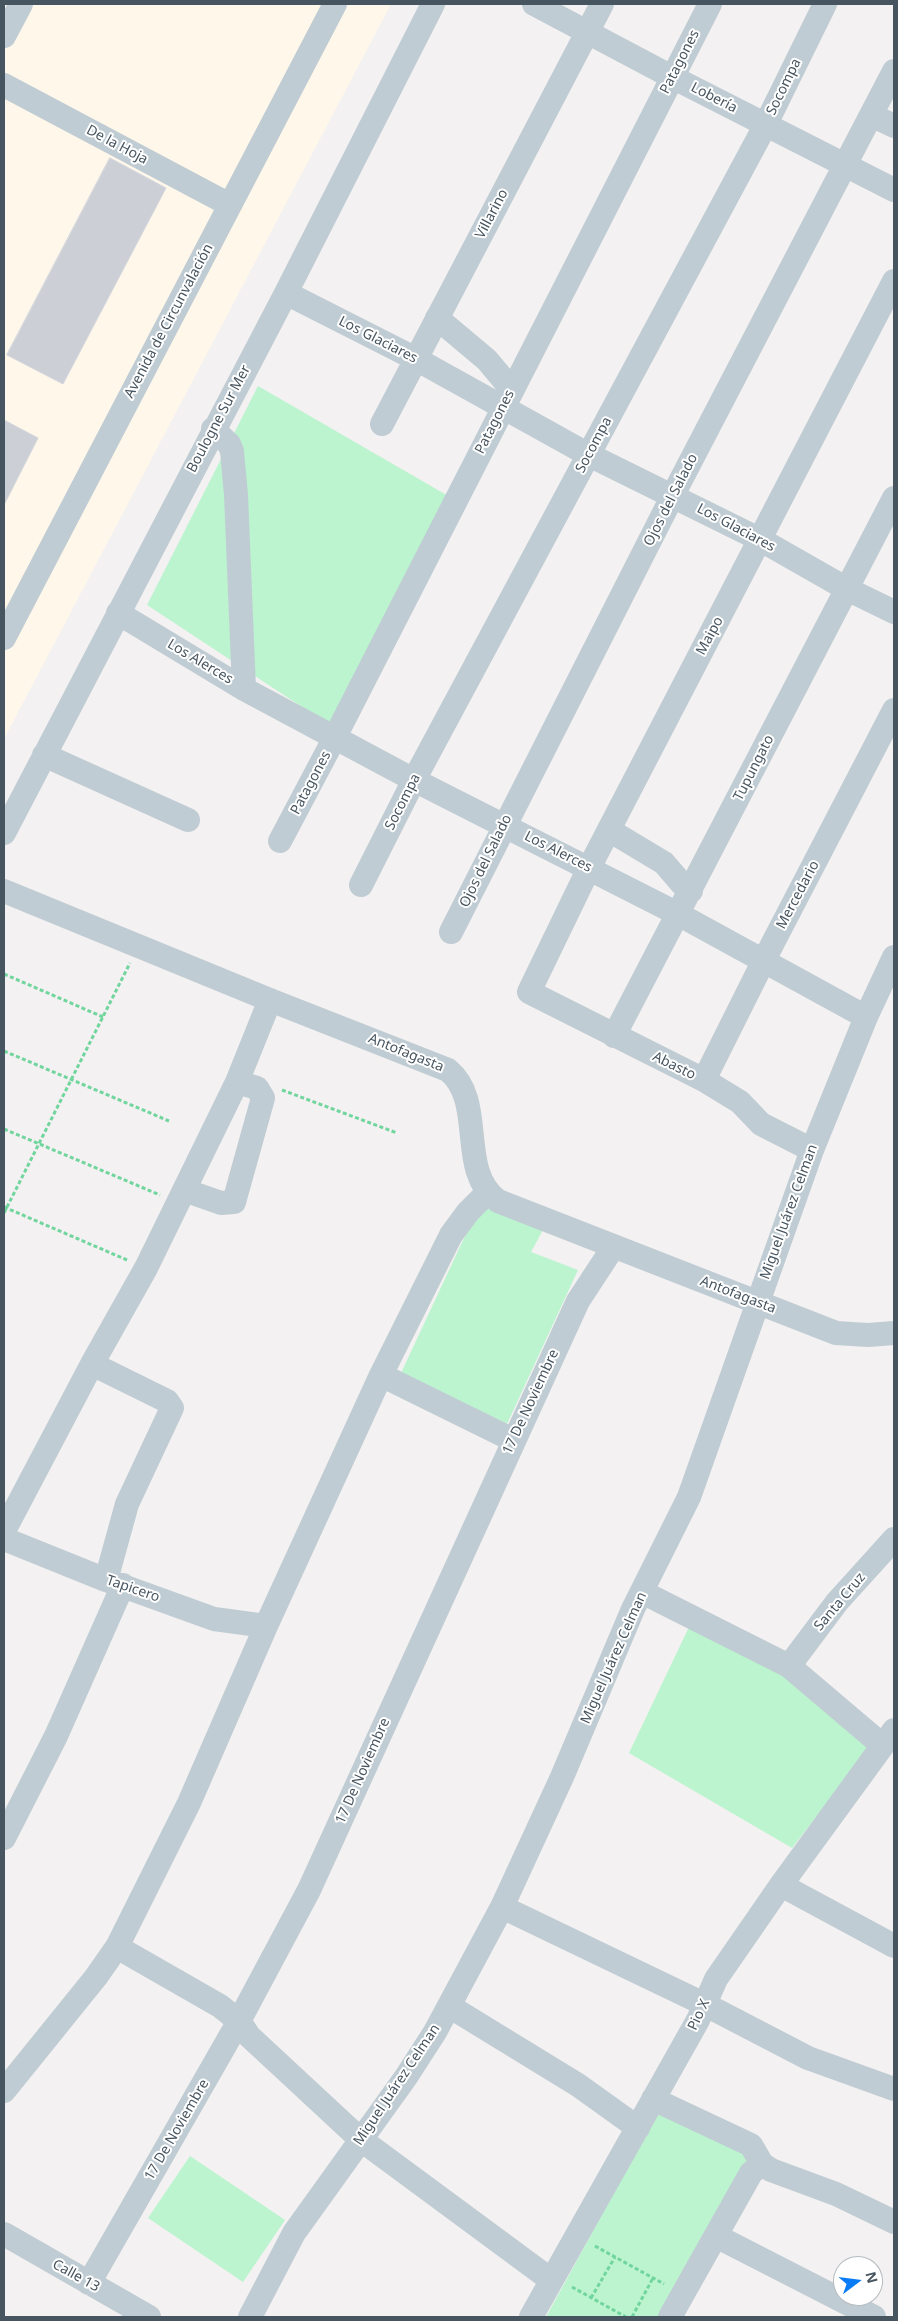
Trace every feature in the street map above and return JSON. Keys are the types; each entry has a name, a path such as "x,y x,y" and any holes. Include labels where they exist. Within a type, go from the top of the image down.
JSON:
{"street":[{"path":"4,36 21,4"},
{"name":"Avenida de Circunvalación","path":"4,638 335,4"},
{"name":"Boulogne Sur Mer","path":"4,833 213,429 286,293 433,4"},
{"name":"Lobería","path":"534,4 672,77 894,190"},
{"name":"Villarino","path":"382,424 602,4"},
{"name":"Patagones","path":"280,841 710,4"},
{"name":"Socompa","path":"361,886 414,780 766,124 825,4"},
{"name":"Ojos del Salado","path":"451,932 504,824 673,495 894,71"},
{"name":"De la Hoja","path":"4,85 230,205"},
{"path":"871,115 894,126"},
{"name":"Maipo","path":"529,992 589,868 894,281"},
{"name":"Los Glaciares","path":"286,293 416,359 507,398 589,455 761,540 894,612"},
{"path":"437,318 487,360 507,398"},
{"path":"213,429 229,444 232,451 236,495 244,689"},
{"name":"Tupungato","path":"614,1036 894,498"},
{"name":"Los Alerces","path":"118,613 244,689 414,780 678,914 866,1017"},
{"name":"Mercedario","path":"704,1080 894,710"},
{"path":"44,755 188,820"},
{"path":"610,830 664,863 682,884 691,891"},
{"name":"Antofagasta","path":"4,892 448,1070 459,1078 466,1092 477,1169 487,1193 498,1201 836,1333 868,1335 894,1333"},
{"name":"Miguel Juárez Celman","path":"250,2317 294,2233 422,2053 502,1907 562,1777 642,1592 689,1497 756,1301 812,1150 866,1017 894,957"},
{"name":"Abasto","path":"529,992 704,1080 740,1102 761,1124 812,1150"},
{"path":"4,1531 92,1364 146,1268 181,1196 247,1085 270,1000"},
{"path":"181,1196 221,1203 234,1202 263,1098 262,1092 247,1085"},
{"path":"4,2091 96,1977 117,1947 189,1803 266,1626 381,1375 451,1235 468,1212 487,1193"},
{"name":"17 De Noviembre","path":"89,2283 239,2021 309,1890 578,1301 614,1246"},
{"path":"4,1838 56,1736 114,1582 127,1504 172,1408 168,1401 92,1364"},
{"path":"381,1375 513,1440"},
{"name":"Tapicero","path":"4,1539 114,1582 214,1618 266,1626"},
{"name":"Santa Cruz","path":"789,1666 837,1602 894,1539"},
{"path":"642,1592 789,1666 888,1737"},
{"name":"Pio X","path":"531,2317 560,2283 653,2099 698,2020 716,1979 888,1737"},
{"path":"781,1885 894,1946"},
{"path":"502,1907 704,2004 808,2058 894,2089"},
{"path":"117,1947 220,2006 239,2021 249,2036 360,2140 560,2283"},
{"path":"449,2006 578,2085 638,2128"},
{"path":"653,2099 752,2145 762,2164 771,2170 836,2194 894,2222"},
{"path":"670,2317 751,2173 762,2164"},
{"name":"Calle 13","path":"4,2234 149,2317"},
{"path":"716,2236 874,2317"}],"path":[{"path":"4,1213 138,947"},
{"path":"4,974 103,1017"},
{"path":"4,1051 169,1121"},
{"path":"247,1085 272,1086 397,1133"},
{"path":"4,1129 39,1144 181,1196"},
{"path":"5,1208 146,1268"},
{"path":"592,2244 667,2286"},
{"path":"592,2298 615,2257"},
{"path":"632,2317 653,2278"},
{"path":"560,2283 626,2317"}],"shaded area":[{"path":"4,4 391,4 4,739"}],"green space":[{"path":"258,386 450,497 331,726 147,605"},
{"path":"485,1207 544,1228 531,1252 578,1270 507,1424 401,1373 465,1236"},
{"path":"689,1627 789,1678 869,1748 792,1848 629,1753"},
{"path":"662,2105 756,2155 666,2317 546,2317"},
{"path":"190,2156 285,2220 243,2282 148,2218"}],"building":[{"path":"110,158 166,188 63,384 7,355"},
{"path":"4,420 38,438 4,505"}]}
